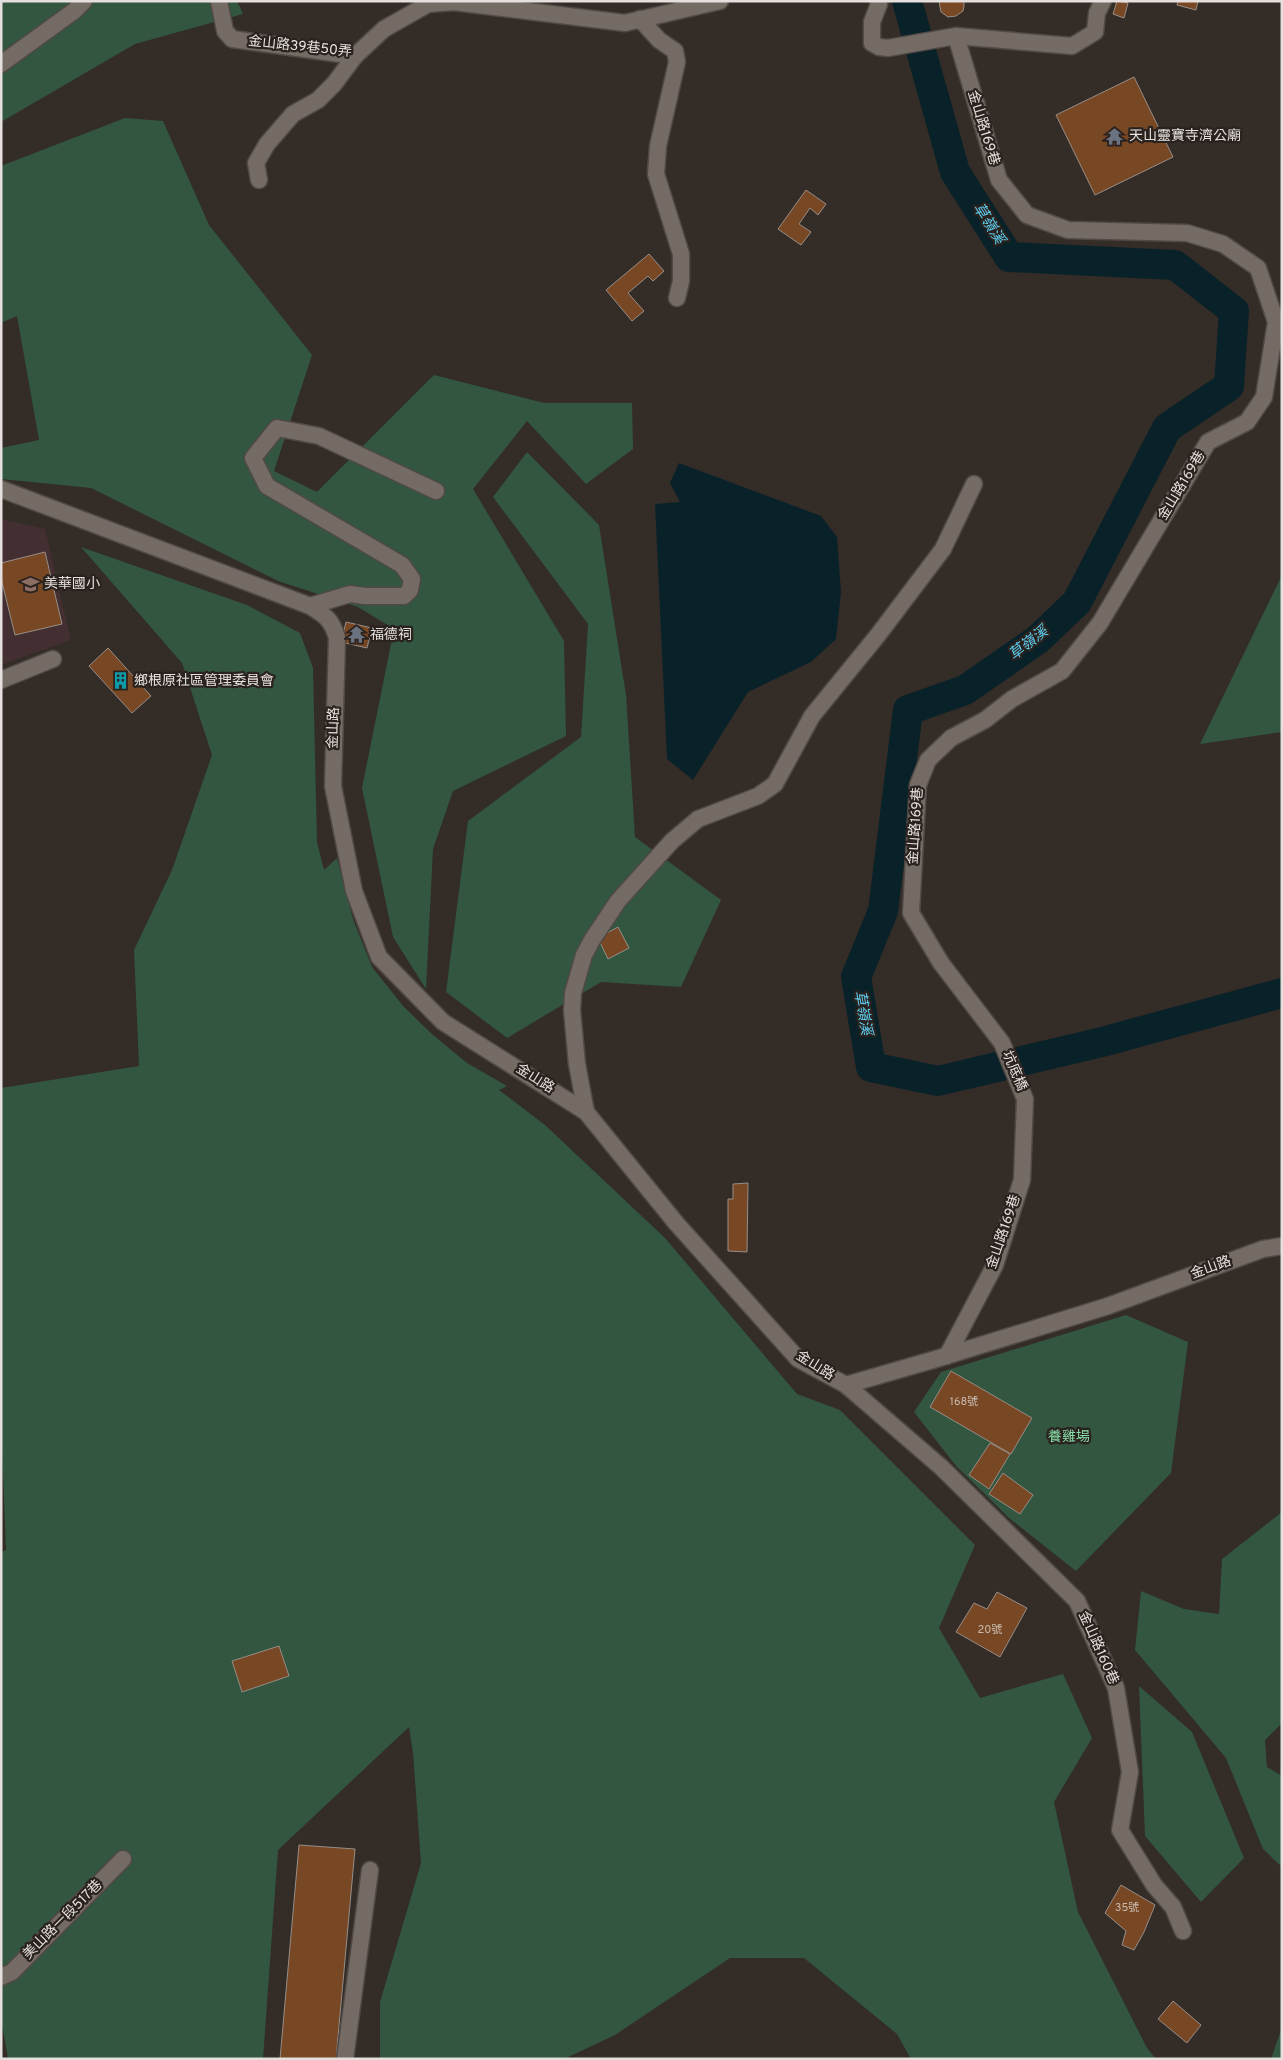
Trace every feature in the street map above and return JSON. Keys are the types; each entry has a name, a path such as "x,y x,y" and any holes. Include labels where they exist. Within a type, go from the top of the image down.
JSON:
{"street":[{"path":"1,64 74,11 84,1"},
{"name":"金山路39巷50弄","path":"219,1 225,31 232,39 355,56 384,29 428,4 454,2 625,23 696,4 720,1"},
{"path":"878,1 879,4 872,22 872,43 879,47 888,48 956,36 1072,46 1095,32 1097,12 1103,1"},
{"path":"640,19 659,40 675,51 678,62 658,146 656,174 681,254 682,281 677,298"},
{"name":"金山路169巷","path":"956,36 999,180 1027,215 1068,230 1187,233 1223,244 1258,268 1276,322 1264,397 1247,422 1208,442 1100,623 1062,671 1012,699 985,720 951,738 928,760 918,785 911,913 941,963 1002,1043"},
{"path":"259,180 256,163 267,144 293,114 318,100 334,84 355,56"},
{"path":"310,606 350,594 404,596 410,590 412,579 402,565 267,486 253,458 277,428 319,436 436,492"},
{"path":"586,1112 577,1064 572,993 584,955 592,940 618,901 672,841 698,820 758,796 775,784 812,716 884,627 943,549 974,484"},
{"name":"金山路","path":"1,490 310,606 323,614 333,624 337,638 333,786 354,891 379,957 443,1022 586,1112 676,1223 798,1359 846,1385 1108,1306 1263,1249 1282,1246"},
{"path":"1,680 53,659"},
{"name":"坑底橋","path":"1002,1043 1026,1098"},
{"name":"金山路169巷","path":"947,1356 994,1266 1022,1180 1026,1098"},
{"name":"金山路160巷","path":"846,1385 941,1467 1077,1601 1116,1688 1130,1772 1120,1830 1154,1886 1173,1907 1182,1931"},
{"name":"美山路一段517巷","path":"1,1977 12,1972 123,1859"},
{"path":"345,2059 370,1870"}],"shaded area":[{"name":"美華國小","path":"1,519 45,529 71,640 1,665"}],"green space":[{"path":"1,1 237,1 243,14 135,44 1,122"},
{"path":"125,118 163,121 209,225 312,355 274,471 317,492 434,375 544,403 632,403 633,449 586,484 527,421 473,489 564,641 566,736 453,791 433,849 426,989 393,937 362,788 394,629 358,607 278,581 91,488 1,479 1,448 39,440 17,316 1,323 1,166"},
{"path":"527,452 599,525 626,695 635,837 721,900 681,987 601,982 507,1038 446,992 468,821 581,737 588,624 493,497"},
{"path":"81,547 247,605 300,633 313,668 317,842 324,870 337,858 353,919 372,967 404,1007 433,1035 467,1063 507,1086 499,1090 545,1125 665,1238 797,1394 840,1410 975,1545 939,1628 980,1698 1063,1674 1092,1738 1054,1802 1078,1912 1147,2048 1156,2059 911,2059 897,2034 804,1958 730,1958 615,2035 564,2059 380,2059 380,2002 421,1863 413,1753 409,1727 278,1850 263,2059 8,2059 1,2018 1,1552 6,1550 1,1422 1,1088 139,1066 134,950 172,870 212,755 182,663"},
{"path":"1282,575 1282,732 1200,744"},
{"name":"養雞場","path":"1126,1315 1188,1342 1171,1473 1076,1571 1009,1518 956,1466 914,1412 941,1372"},
{"path":"1282,1512 1282,1723 1265,1740 1267,1767 1282,1776 1282,1867 1263,1849 1226,1758 1135,1650 1141,1591 1184,1609 1219,1614 1222,1559"},
{"path":"1139,1686 1192,1732 1244,1858 1201,1902 1145,1836"},
{"path":"1282,2027 1282,2059 1271,2059"}],"water":[{"path":"679,463 821,516 837,537 841,592 836,639 811,662 748,692 693,780 667,759 655,504 680,502 670,483"}],"building":[{"path":"939,1 964,1 963,11 956,16 948,17 941,12"},
{"path":"1117,1 1128,3 1124,18 1113,14"},
{"path":"1178,1 1198,1 1196,10 1177,5"},
{"name":"天山靈寶寺濟公廟","path":"1134,77 1173,157 1095,195 1056,115"},
{"path":"806,190 826,204 818,215 810,208 799,224 811,232 801,245 778,229"},
{"path":"649,254 664,271 653,281 648,276 628,293 644,311 632,321 606,290"},
{"path":"45,552 62,624 15,635 1,578 1,563"},
{"name":"福德祠","path":"346,622 372,628 367,648 341,642"},
{"name":"鄉根原社區管理委員會","path":"108,648 151,696 132,713 89,666"},
{"path":"618,927 629,948 608,959 598,938"},
{"path":"748,1183 747,1252 728,1251 728,1199 733,1199 733,1184"},
{"path":"951,1371 1032,1418 1011,1454 930,1407"},
{"path":"990,1443 1010,1454 989,1489 969,1475"},
{"path":"1003,1473 1033,1495 1020,1514 989,1494"},
{"path":"997,1592 1027,1608 1000,1657 956,1632 974,1603 987,1609"},
{"path":"279,1646 289,1676 242,1692 232,1661"},
{"path":"299,1845 355,1849 336,2059 280,2059"},
{"path":"1121,1885 1155,1905 1134,1950 1122,1945 1126,1931 1105,1913"},
{"path":"1173,2001 1201,2025 1187,2043 1158,2019"}],"waterway":[{"name":"草嶺溪","path":"907,1 955,172 1009,257 1175,265 1234,311 1229,386 1167,428 1077,602 1037,640 965,690 908,710 883,911 856,977 871,1067 938,1081 1102,1042 1282,993"}],"place":[{"name":"天山靈寶寺濟公廟","path":"1115,136"},
{"name":"美華國小","path":"30,584"},
{"name":"福德祠","path":"356,635"},
{"name":"鄉根原社區管理委員會","path":"120,681"}]}
